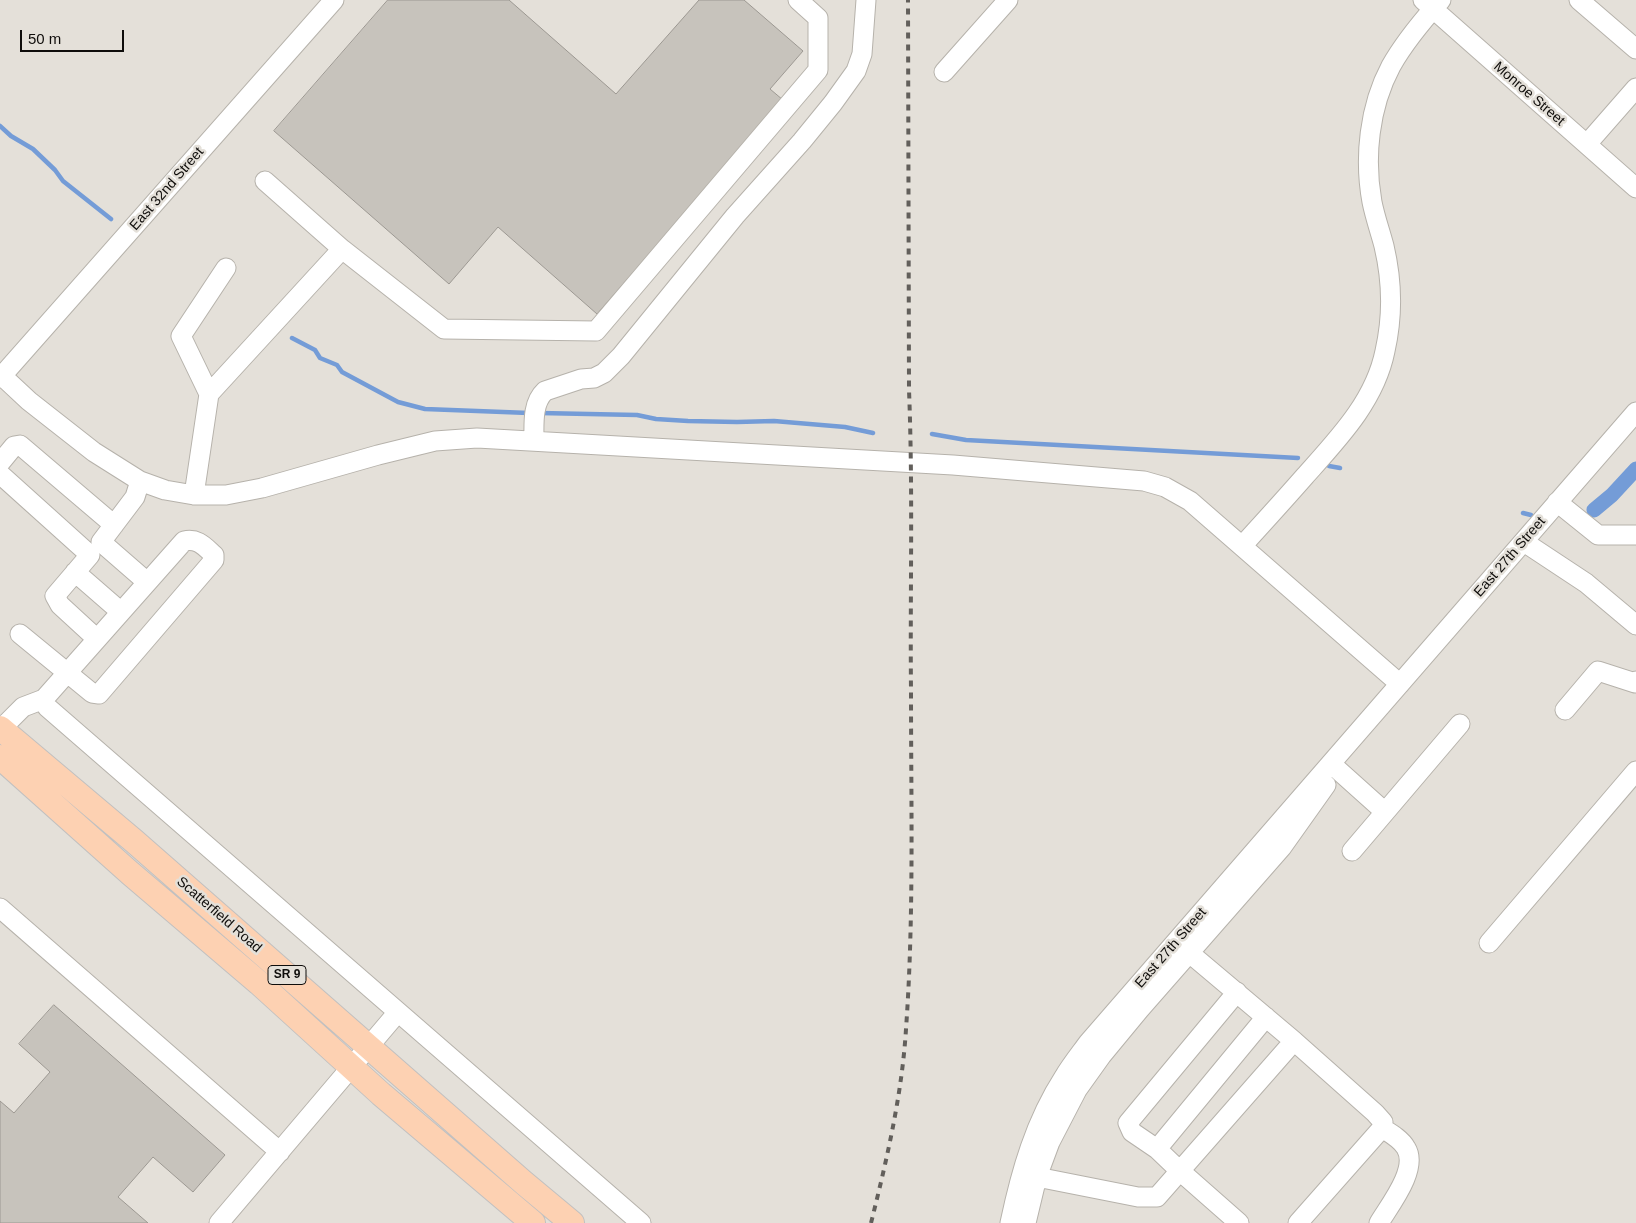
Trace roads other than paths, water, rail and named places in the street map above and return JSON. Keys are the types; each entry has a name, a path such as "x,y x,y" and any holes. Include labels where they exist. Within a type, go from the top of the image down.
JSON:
{"main road":[{"name":"Scatterfield Road","path":"1,729 134,841 572,1223"},
{"name":"Scatterfield Road","path":"0,757 130,873 259,983 352,1068 533,1223"}],"street":[{"name":"East 32nd Street","path":"1,376 334,0"},
{"path":"265,181 342,248 444,329 596,330 818,70 818,18 798,0"},
{"path":"534,441 535,412 538,398 545,391 581,379 594,378 604,373 630,347 647,323 735,216 833,103 856,71 862,54 866,0"},
{"path":"944,72 1008,0"},
{"path":"1579,0 1636,49"},
{"path":"1242,546 1338,439 1360,410 1376,381 1385,351 1391,290 1384,247 1372,203 1369,172 1374,108 1391,67 1432,3"},
{"name":"Monroe Street","path":"1432,3 1636,188"},
{"path":"1587,144 1636,88"},
{"path":"194,495 209,394 342,248"},
{"path":"209,394 181,336 226,268"},
{"path":"1,376 29,401 94,452 140,481 165,490 194,495 226,495 262,488 435,441 477,438 953,465 1144,481 1165,488 1190,501 1400,684"},
{"name":"East 27th Street","path":"1183,948 1269,833 1636,412"},
{"path":"0,463 14,446 20,445 114,525"},
{"path":"0,474 95,548 147,582"},
{"path":"97,639 60,605 55,596 135,497 140,481"},
{"path":"1557,502 1598,535 1636,535"},
{"path":"1,729 23,707 44,699 67,674 184,541 192,539 198,541 214,555 214,560 99,694 92,693 67,674 20,634"},
{"path":"1524,542 1586,583 1636,625"},
{"path":"75,572 121,612"},
{"path":"1565,710 1598,671 1636,683"},
{"path":"44,699 47,707 641,1223"},
{"name":"East 27th Street","path":"1026,1223 1029,1174 1037,1128 1064,1076 1088,1042 1282,847 1384,703"},
{"path":"1352,851 1460,724"},
{"path":"1337,769 1385,812"},
{"path":"1489,943 1636,771"},
{"path":"0,908 280,1152"},
{"path":"1183,948 1294,1041 1381,1118 1383,1122 1382,1128 1298,1223"},
{"path":"1237,992 1128,1123 1132,1132 1158,1149 1239,1223"},
{"path":"219,1223 398,1012"},
{"path":"1158,1149 1266,1017"},
{"path":"1029,1174 1138,1197 1157,1197 1294,1041"},
{"path":"1379,1223 1405,1180 1410,1158 1407,1148 1396,1137 1382,1128"},
{"name":"East 27th Street","path":"1010,1223 1029,1174"}],"waterway":[{"path":"0,126 11,136 33,149 55,170 63,181 111,219"},
{"path":"292,338 315,350 320,358 337,365 342,372 398,402 425,409 529,413"},
{"path":"540,413 637,415 656,419 688,421 774,421 845,427 873,433"},
{"path":"932,434 966,440 1298,458"},
{"path":"1329,466 1340,468"},
{"path":"1594,510 1612,495 1636,469"},
{"path":"1523,513 1531,515"}],"railway":[{"path":"871,1223 888,1151 901,1078 909,987 912,861 908,0"}]}
